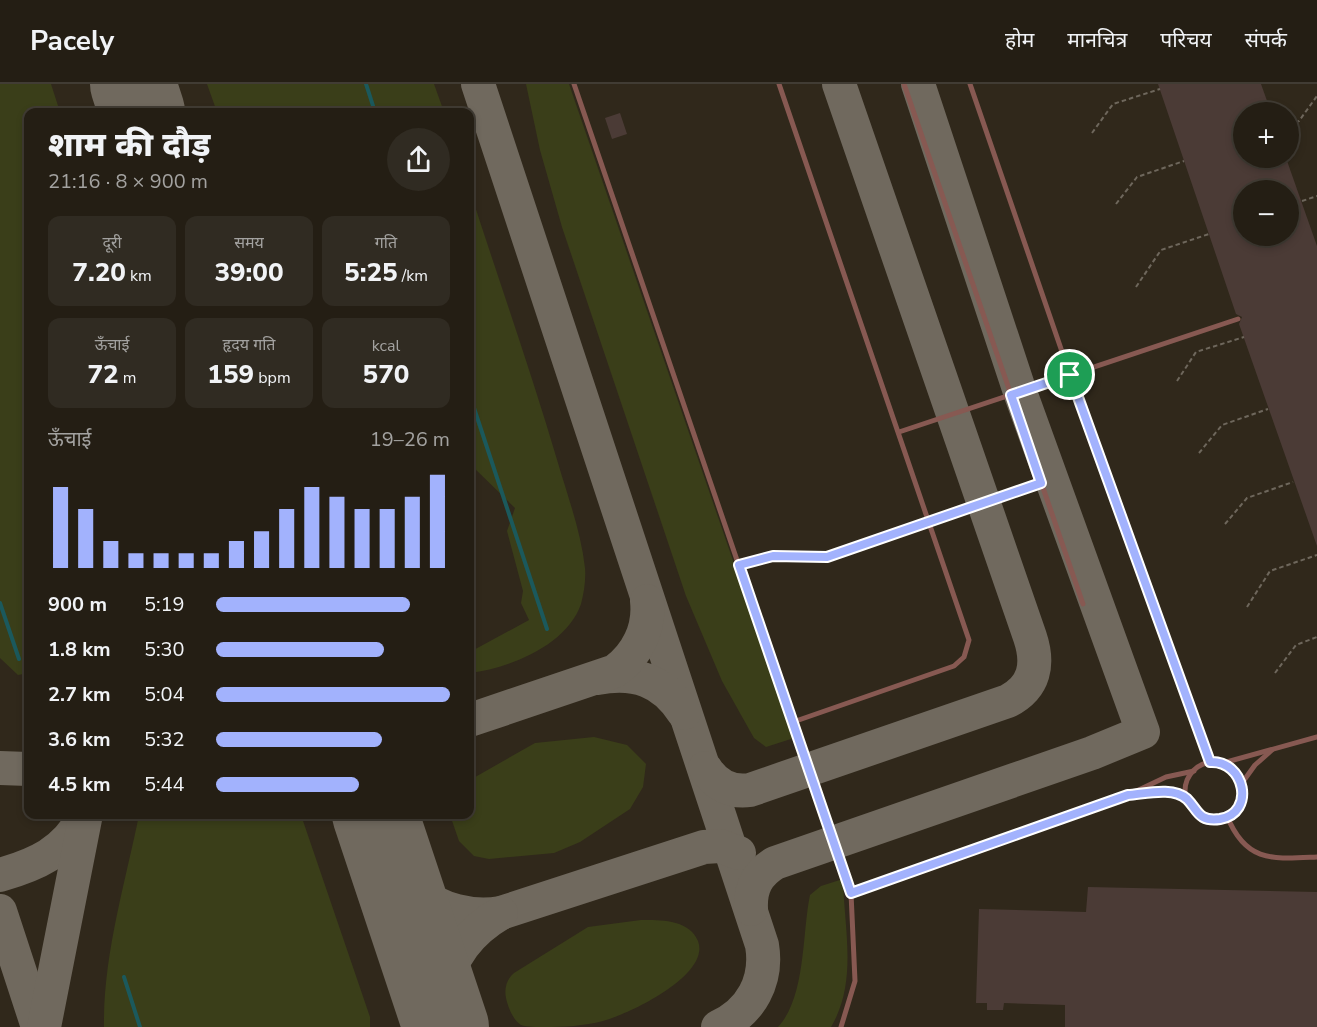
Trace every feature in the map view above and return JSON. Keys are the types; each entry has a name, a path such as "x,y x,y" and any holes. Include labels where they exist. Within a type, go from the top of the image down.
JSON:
{"lane":[{"path":"574,84 851,893 855,981 841,1027"},
{"path":"779,84 969,633 968,649 964,657 954,666 793,722"},
{"path":"904,84 1083,604"},
{"path":"970,84 1070,375 1210,762"},
{"path":"899,432 1238,319"},
{"path":"739,565 773,556 820,559 1041,483"},
{"path":"851,893 1128,795 1167,777 1194,771 1210,762 1223,763 1317,737"},
{"path":"1242,783 1255,765 1273,748"},
{"path":"1194,771 1185,788 1187,799 1194,811 1201,816 1217,819 1227,816 1238,806 1242,798 1242,783 1237,773 1223,763"},
{"path":"1128,795 1164,791 1187,799"},
{"path":"1227,816 1234,834 1259,855 1273,858 1317,857"}],"path":[{"path":"1092,133 1113,104 1160,89"},
{"path":"1299,122 1317,96"},
{"path":"1116,204 1137,177 1184,161"},
{"path":"1302,201 1317,196"},
{"path":"1136,287 1161,250 1209,234"},
{"path":"1177,381 1196,352 1244,337"},
{"path":"1199,453 1222,425 1268,409"},
{"path":"1225,524 1247,498 1293,482"},
{"path":"1247,608 1270,571 1317,555"},
{"path":"1275,673 1296,645 1317,637"}],"green space":[{"path":"0,84 51,84 59,108 24,108 24,674 18,675 0,658"},
{"path":"207,84 434,84 443,108 216,108"},
{"path":"526,84 569,84 794,738 766,747 754,738 722,681 686,596 562,227 540,150"},
{"path":"474,203 570,502 585,572 581,604 574,619 550,643 519,660 474,672 474,650 529,620 521,603 523,591 507,531 515,508 474,468"},
{"path":"594,737 627,745 646,764 643,787 630,809 580,842 554,853 489,859 474,856 459,841 451,819 474,819 474,778 535,743"},
{"path":"138,819 302,819 370,1017 370,1027 104,1027 107,974"},
{"path":"843,879 848,954 844,992 839,1010 831,1027 778,1027 794,999 810,895 821,886"},
{"path":"641,920 673,922 688,928 694,934 698,941 699,954 692,967 681,979 648,1002 603,1021 574,1026 529,1027 521,1025 516,1020 505,994 507,984 514,973 588,927"}],"building":[{"path":"1158,84 1261,84 1267,102 1233,102 1233,168 1290,168 1294,180 1233,180 1233,246 1299,246 1299,195 1317,246 1317,546 1239,324 1242,317 1236,314"},
{"path":"620,113 627,134 612,139 605,118"},
{"path":"1088,887 1317,892 1317,1027 1065,1027 1065,1005 1004,1003 1003,1010 987,1010 987,1003 976,1003 979,909 1086,912"}],"waterway":[{"path":"366,84 374,108"},
{"path":"474,408 547,629"},
{"path":"0,603 19,659"},
{"path":"124,977 140,1027"}],"taxiway":[{"path":"129,84 134,108"},
{"path":"478,84 762,945 762,971 755,994 740,1013 718,1027"},
{"path":"705,768 714,779 730,789 750,790 1008,701 1024,689 1029,682 1034,665 1030,637 839,84"},
{"path":"751,909 753,888 756,882 775,863 1092,753 1143,732 1020,392 918,84"},
{"path":"474,719 615,671 636,649 644,631 647,601"},
{"path":"597,678 624,676 647,680 667,693 684,713"},
{"path":"0,768 24,769"},
{"path":"0,875 25,867 48,855 68,839 82,819"},
{"path":"44,1027 85,819"},
{"path":"383,819 385,838 392,859 403,877 418,892 436,903 457,911 478,914 501,913 704,847 720,846 739,853"},
{"path":"0,911 38,1027"},
{"path":"444,1027 444,995 457,955 481,927 501,913"}],"runway":[{"path":"133,84 141,108"},
{"path":"377,819 446,1027"}],"route":[{"path":"1070,375 1210,762 1223,763 1237,773 1242,783 1242,798 1233,813 1226,817 1209,819 1194,811 1187,799 1164,791 1128,795 851,893 739,565 773,556 820,559 1041,483 1011,395 1070,375"}]}
